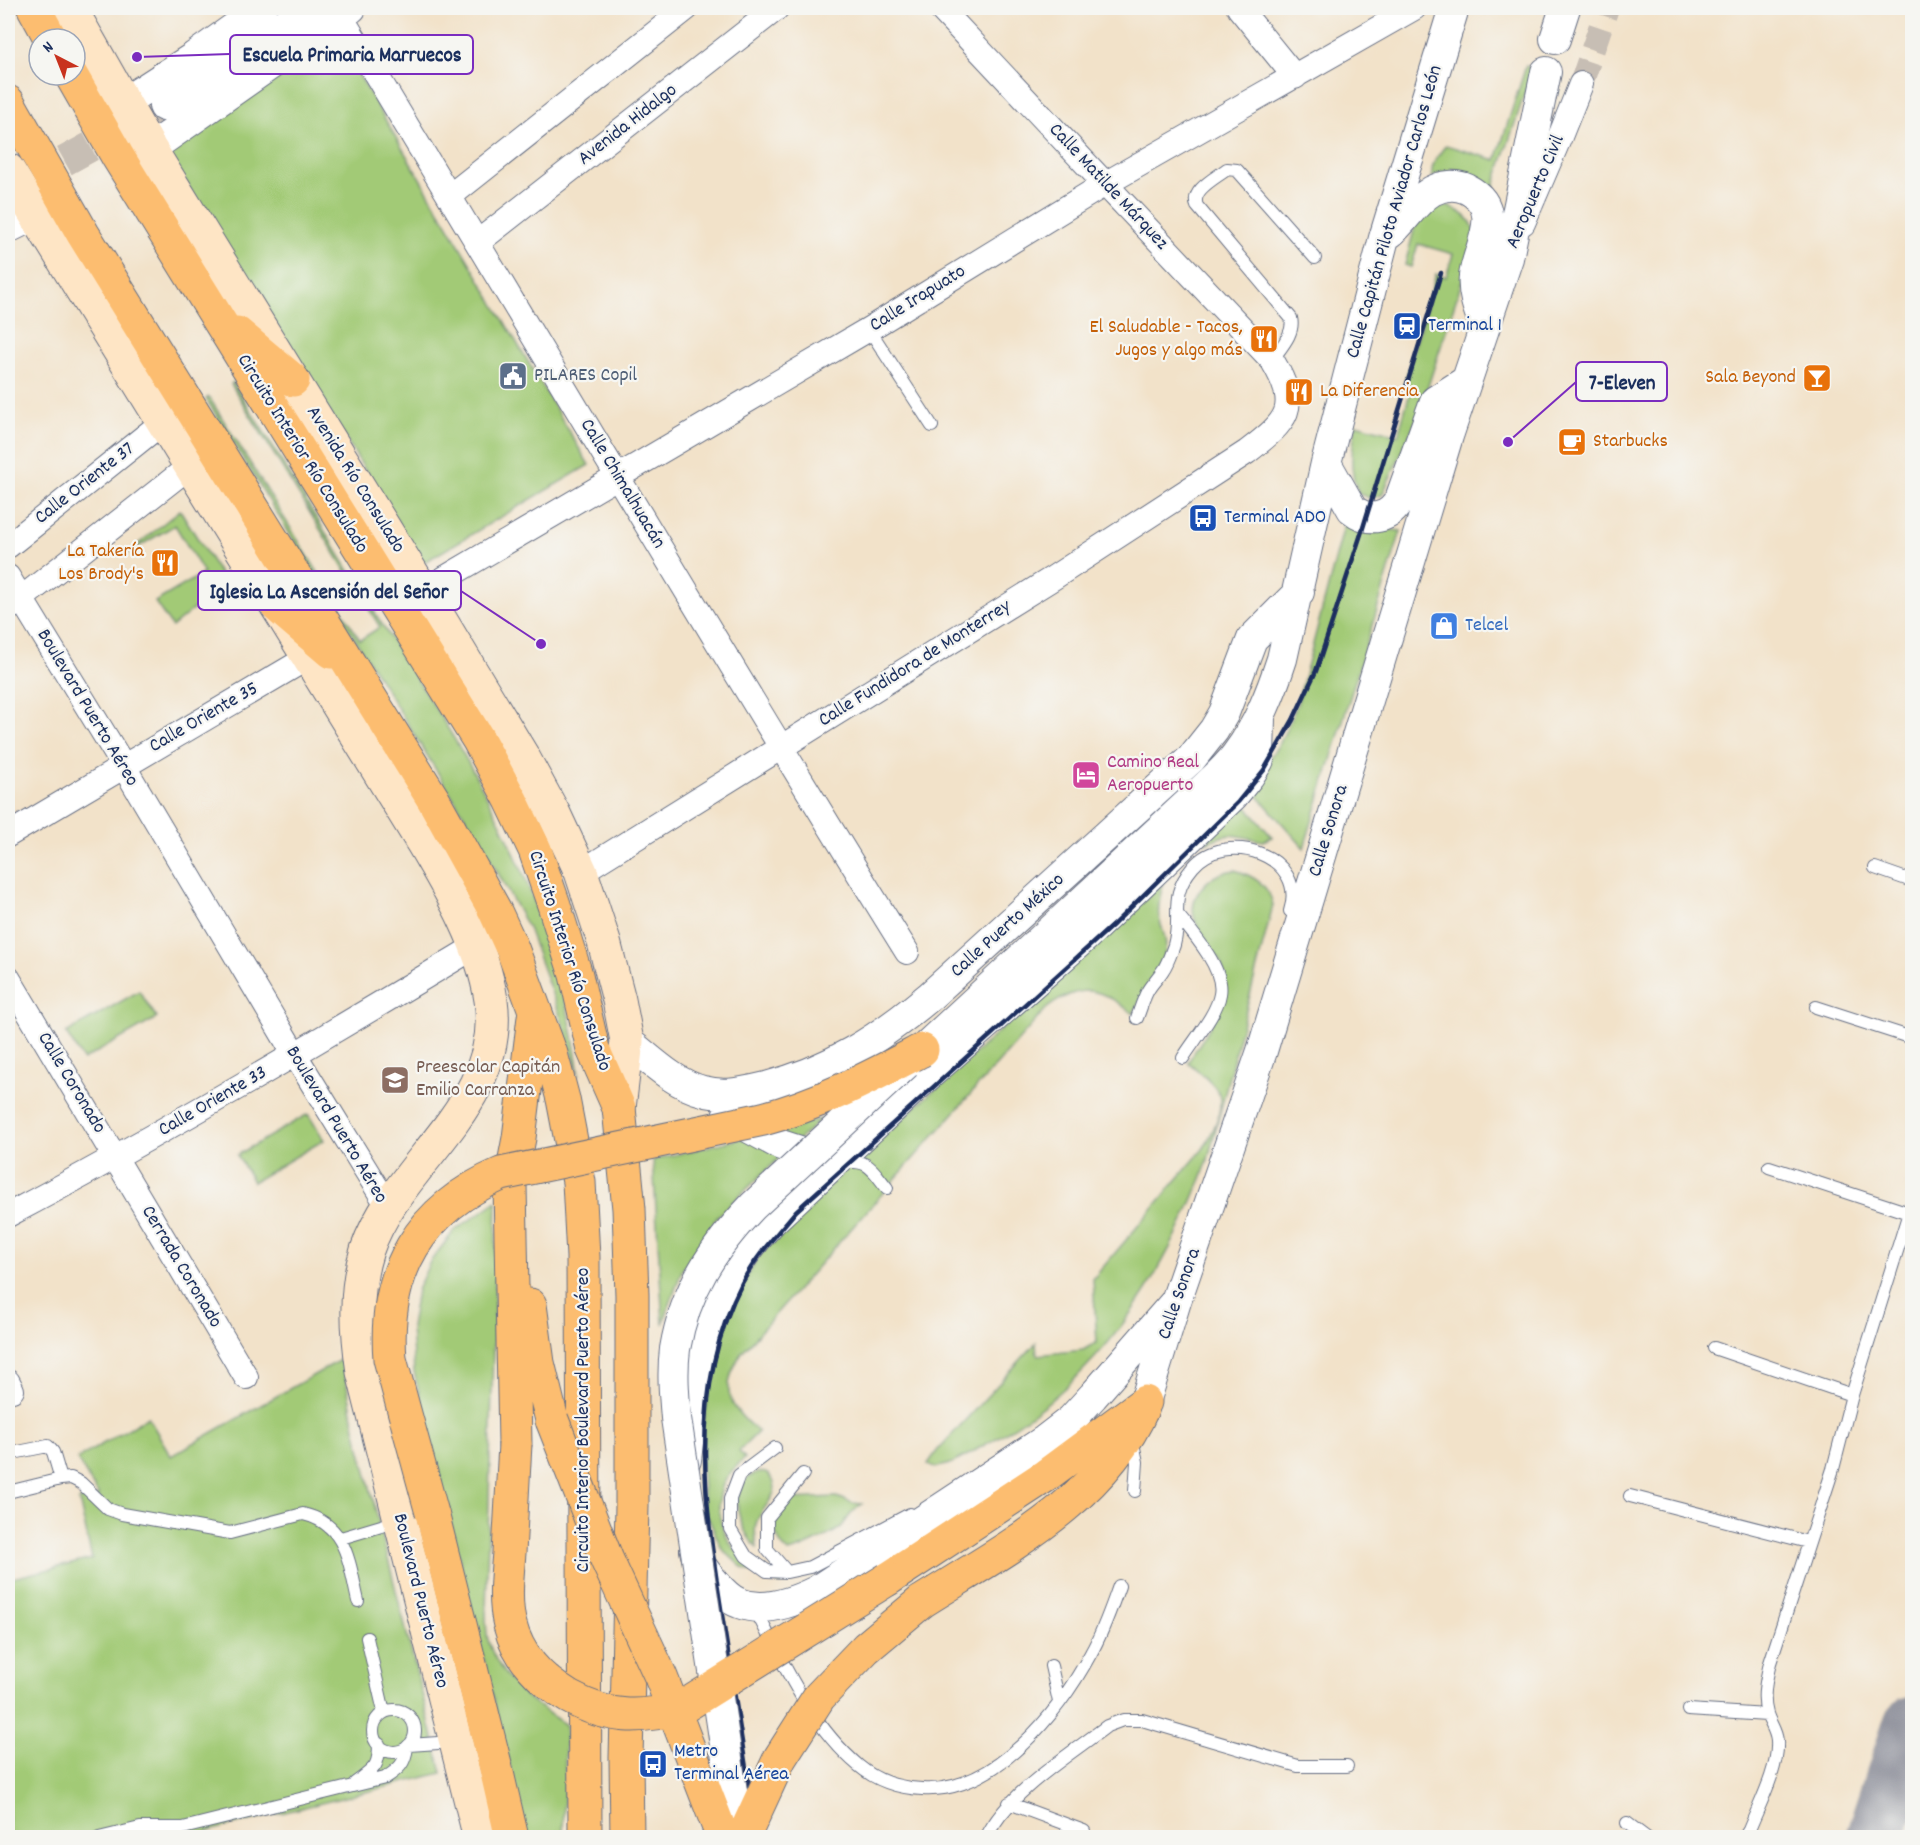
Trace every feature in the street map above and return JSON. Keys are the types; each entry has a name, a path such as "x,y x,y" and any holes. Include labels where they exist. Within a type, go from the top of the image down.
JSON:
{"highway":[{"path":"34,8 44,27"},
{"name":"Circuito Interior Río Consulado","path":"78,87 118,157 478,739 511,800 535,850 554,904 576,975 593,1049 618,1108"},
{"path":"8,102 83,234 434,799 483,888 512,948 535,1009 519,1138 510,1185 515,1444 507,1586 510,1626 528,1661 541,1677 562,1693 590,1708 609,1713 659,1714 683,1707 888,1579 1045,1476 1145,1402"},
{"path":"216,315 293,380"},
{"path":"278,606 354,671"},
{"name":"Circuito Interior Boulevard Puerto Aéreo","path":"535,1009 551,1054 563,1099 579,1182 583,1269 585,1838"},
{"path":"512,1838 432,1513 390,1359 388,1334 393,1299 406,1256 419,1235 435,1216 469,1190 501,1174 794,1111 824,1100 922,1050"},
{"path":"618,1108 629,1209 632,1295 632,1506 627,1838"},
{"path":"519,1138 527,1199 530,1315 538,1363 552,1420 608,1560 661,1677 723,1838"},
{"path":"741,1838 780,1758 819,1697 866,1648 921,1602 1028,1534 1066,1504 1114,1458 1131,1433 1145,1402"}],"main road":[{"name":"Avenida Río Consulado","path":"70,8 150,149 423,591 523,757 554,814 581,872 604,942 627,1041 618,1108"},
{"path":"9,184 21,222 163,422 278,606 448,887 476,946 487,979 491,1002 490,1048 483,1069 459,1112 388,1206"},
{"name":"Boulevard Puerto Aéreo","path":"388,1206 367,1251 358,1299 357,1322 363,1372 480,1838"}],"street":[{"path":"164,106 235,60 307,8"},
{"path":"450,196 687,8"},
{"name":"Avenida Hidalgo","path":"478,242 777,8"},
{"name":"Calle Matilde Márquez","path":"940,8 1274,364 1288,392 1288,410 1272,433 1247,452"},
{"path":"1239,8 1295,77"},
{"name":"Calle Irapuato","path":"423,591 869,330 1105,184 1414,8"},
{"name":"Calle Capitán Piloto Aviador Carlos León","path":"1260,717 1273,688 1282,659 1299,592 1326,463 1384,238 1454,8"},
{"path":"1555,39 1565,8"},
{"path":"150,149 346,11"},
{"name":"Calle Chimalhuacán","path":"346,11 450,196 779,748 907,952"},
{"path":"123,103 248,14"},
{"name":"Aeropuerto Civil","path":"1508,258 1546,72"},
{"name":"Aeropuerto Civil","path":"1508,258 1581,84"},
{"path":"1384,238 1432,191 1450,185 1460,186 1476,195 1483,203 1488,221 1474,275 1476,297 1484,324"},
{"name":"Calle Sonora","path":"1145,1402 1176,1301 1262,1051 1466,381 1508,258"},
{"path":"1326,463 1352,508 1358,514 1373,518 1389,513 1400,499 1435,400 1466,381"},
{"name":"Calle Oriente 37","path":"8,546 163,422"},
{"name":"Calle Fundidora de Monterrey","path":"581,872 1053,578 1247,452"},
{"path":"14,604 190,466"},
{"name":"Boulevard Puerto Aéreo","path":"8,577 14,604 123,765 295,1055 388,1206"},
{"name":"Calle Puerto México","path":"627,1041 678,1081 703,1091 732,1094 810,1074 866,1044 909,1014 1191,759 1224,713 1252,639 1299,592"},
{"name":"Calle Oriente 35","path":"8,835 309,657"},
{"path":"741,1838 676,1418 673,1381 675,1351 680,1330 699,1277 714,1250 753,1206 1219,773 1235,757 1260,717"},
{"path":"1176,1301 1071,1420 1045,1440 816,1591 790,1602 753,1606 740,1604 729,1598 706,1573 696,1554 686,1485 686,1461 706,1332 726,1282 738,1263 754,1240 774,1219 913,1089 1086,936 1178,866 1250,776 1259,760 1260,717"},
{"name":"Calle Oriente 33","path":"8,1215 116,1158 295,1055 476,946"},
{"name":"Calle Coronado","path":"8,978 116,1158"},
{"path":"678,1081 714,1108 748,1128 781,1145 834,1162"},
{"name":"Cerrada Coronado","path":"116,1158 246,1377"}],"lane":[{"path":"1274,364 1291,332 1291,318 1197,206 1194,200 1196,193 1227,169 1237,170 1315,258"},
{"path":"869,330 932,426"},
{"path":"1137,1018 1147,992 1170,957 1174,942 1176,902 1180,887 1178,866 1226,849 1238,848 1273,859 1286,873 1292,884 1293,901 1287,922"},
{"path":"1875,868 1912,881"},
{"path":"1177,914 1203,947 1218,975 1221,992 1217,1004 1183,1058"},
{"path":"1262,1006 1260,1034 1262,1051"},
{"path":"1816,1006 1912,1038"},
{"path":"834,1162 858,1161 867,1164 887,1188"},
{"path":"1744,1838 1774,1766 1776,1731 1767,1714 1764,1688 1770,1663 1833,1469 1852,1395 1911,1208 1769,1167"},
{"path":"1714,1348 1852,1395"},
{"path":"1131,1433 1137,1462 1135,1491"},
{"path":"8,1454 48,1446 53,1452 62,1479"},
{"path":"775,1448 739,1474 730,1498 730,1529 746,1556 767,1570 787,1572 810,1567 881,1527 941,1498 968,1490"},
{"path":"787,1572 767,1549 767,1518 803,1474"},
{"path":"8,1492 71,1478 81,1483 108,1509 122,1514 230,1533 303,1514 315,1517 341,1538 348,1555 358,1601"},
{"path":"1630,1496 1808,1542"},
{"path":"341,1538 399,1520"},
{"path":"753,1606 799,1692 825,1731 859,1766 881,1781 902,1788 926,1790 952,1788 976,1779 998,1765 1022,1744 1059,1702 1092,1652 1119,1586"},
{"path":"367,1638 384,1713"},
{"path":"1051,1666 1059,1702"},
{"path":"350,1788 379,1761 378,1744 374,1736 377,1719 392,1710 400,1711 413,1721 414,1738 408,1746 400,1751 392,1752 378,1744"},
{"path":"1688,1710 1767,1714"},
{"path":"986,1838 1009,1803 1107,1726 1123,1720 1142,1720 1298,1766 1347,1767"},
{"path":"408,1746 456,1741"},
{"path":"99,1838 140,1828 183,1828 385,1778 401,1767 406,1758 408,1746"},
{"path":"1009,1803 1084,1831"},
{"path":"1627,1822 1647,1838"}],"green space":[{"path":"336,36 589,465 423,563 168,154"},
{"path":"1526,66 1533,68 1492,192 1471,175 1457,170 1449,170 1432,177 1434,164 1446,145 1496,160"},
{"path":"1447,206 1468,219 1474,228 1475,241 1419,414 1382,495 1370,498 1359,494 1353,477 1352,451 1356,424 1398,435 1411,389 1403,387 1436,274 1446,277 1453,254 1418,244 1411,267 1405,265 1416,222 1434,207"},
{"path":"233,382 453,737 507,836 535,903 558,972 567,1007 579,1076 563,1024 528,928 482,844 206,399 209,397 360,640 380,627 231,384"},
{"path":"180,510 224,581 213,588 215,591 172,627 155,602 204,573 175,525 126,554"},
{"path":"1344,526 1401,531 1304,848 1249,786 1280,743 1297,705"},
{"path":"1239,798 1272,837 1263,841 1229,835 1205,843"},
{"path":"1235,870 1260,882 1268,892 1273,905 1207,1163 1170,1248 1148,1287 1123,1324 1095,1358 1063,1389 1028,1418 962,1458 948,1465 934,1467 928,1464 937,1451 1036,1343 1037,1355 1083,1350 1097,1342 1093,1279 1203,1149 1210,1137 1219,1115 1219,1094 1210,1081 1188,1062 1216,1014 1225,982 1218,958 1197,925 1194,903 1207,882 1220,874"},
{"path":"1163,883 1159,913 1165,941 1164,956 1133,1014 1111,998 1091,991 1070,995 1046,1009 742,1352 730,1377 730,1396 739,1413 758,1432 739,1451 745,1458 732,1471 722,1487 719,1505 721,1521 727,1537 748,1561 778,1576 795,1578 780,1584 743,1568 722,1549 704,1508 700,1441 722,1320 767,1241"},
{"path":"139,991 157,1018 83,1060 66,1033"},
{"path":"308,1114 324,1140 253,1182 237,1155"},
{"path":"821,1119 718,1216 682,1270 663,1324 653,1160"},
{"path":"497,1201 487,1633 493,1655 509,1679 541,1708 566,1725 563,1837 527,1837 414,1372 411,1327 417,1290 430,1262 454,1231"},
{"path":"342,1359 355,1428 442,1773 185,1837 8,1837 8,1579 92,1559 79,1500 99,1496 77,1459 148,1417 171,1456"},
{"path":"759,1472 770,1476 775,1489 756,1524 757,1548 744,1529 738,1507 738,1496 748,1478"},
{"path":"837,1497 862,1504 834,1532 788,1552 778,1539 775,1528 775,1517 780,1506 787,1499"}],"taxiway":[{"path":"1875,1838 1912,1725"}],"tunnel":[{"path":"1581,84 1607,8"},
{"path":"25,183 164,106"}],"railway":[{"path":"757,1838 712,1550 705,1459 706,1414 712,1370 724,1326 742,1283 760,1255 796,1211 1114,924 1238,802 1264,770 1293,720 1316,671 1362,531 1441,273"}],"place":[{"name":"Escuela Primaria Marruecos","path":"137,57"},
{"name":"Terminal 1","path":"1407,326"},
{"name":"El Saludable - Tacos, Jugos y algo más","path":"1264,339"},
{"name":"PILARES Copil","path":"513,376"},
{"name":"Sala Beyond","path":"1817,378"},
{"name":"La Diferencia","path":"1299,392"},
{"name":"7-Eleven","path":"1508,442"},
{"name":"Starbucks","path":"1572,442"},
{"name":"Terminal ADO","path":"1203,518"},
{"name":"La Takería Los Brody's","path":"165,563"},
{"name":"Telcel","path":"1444,626"},
{"name":"Iglesia La Ascensión del Señor","path":"541,644"},
{"name":"Camino Real Aeropuerto","path":"1086,775"},
{"name":"Preescolar Capitán Emilio Carranza","path":"395,1080"},
{"name":"Metro Terminal Aérea","path":"653,1764"}]}
